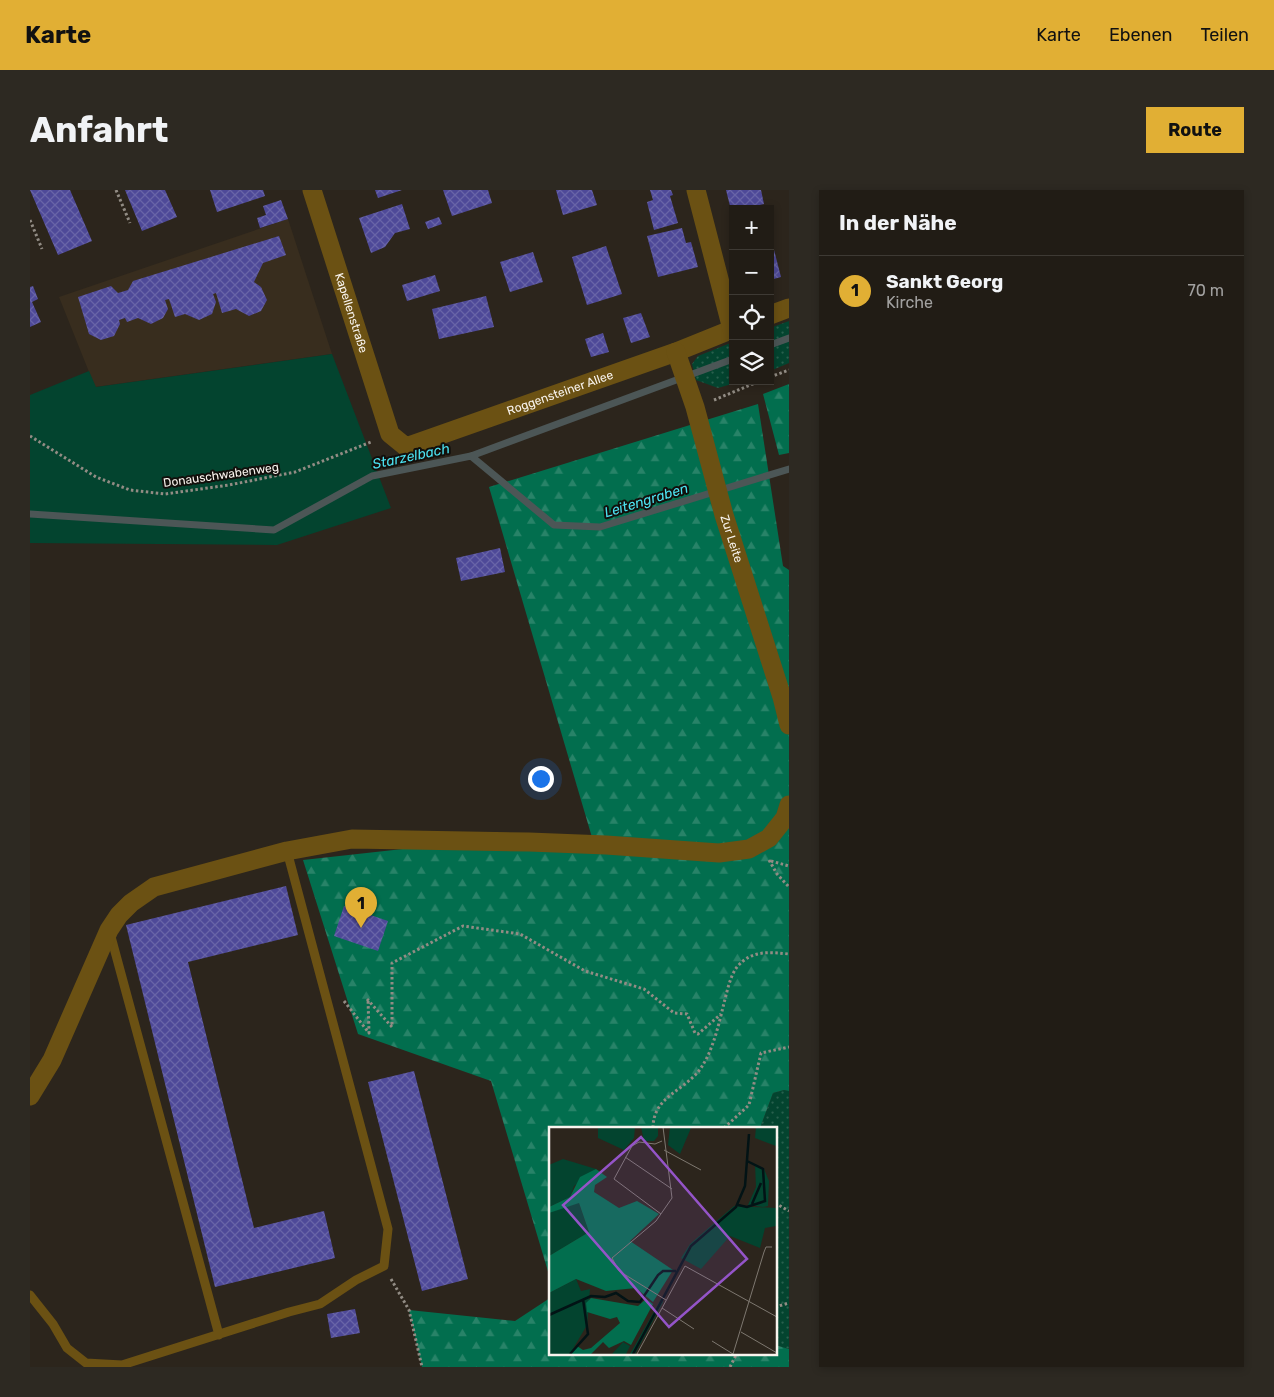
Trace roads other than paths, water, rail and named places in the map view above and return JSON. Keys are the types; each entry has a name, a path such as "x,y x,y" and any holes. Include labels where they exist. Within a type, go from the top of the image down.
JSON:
{"street":[{"name":"Kapellenstraße","path":"312,190 390,434"},
{"path":"696,190 729,317"},
{"path":"774,314 789,308"},
{"name":"Roggensteiner Allee","path":"390,434 406,447 678,357 729,331"},
{"name":"Zur Leite","path":"678,357 692,399 710,469 782,696 789,725"},
{"path":"30,1096 52,1060 109,930 125,909 154,886 287,851 352,839 568,843 719,853 749,849 769,838 785,818 789,805"}],"lane":[{"path":"30,1295 53,1324 66,1348 86,1363 122,1365 288,1312 320,1304 356,1280 384,1266 388,1229 287,851"},
{"path":"109,930 219,1335"}],"waterway":[{"name":"Starzelbach","path":"774,344 789,338"},
{"name":"Starzelbach","path":"30,514 274,530 372,476 471,456 729,360"},
{"name":"Leitengraben","path":"471,456 554,525 600,527 789,469"}],"place":[{"name":"Sankt Georg","path":"361,928"}]}
